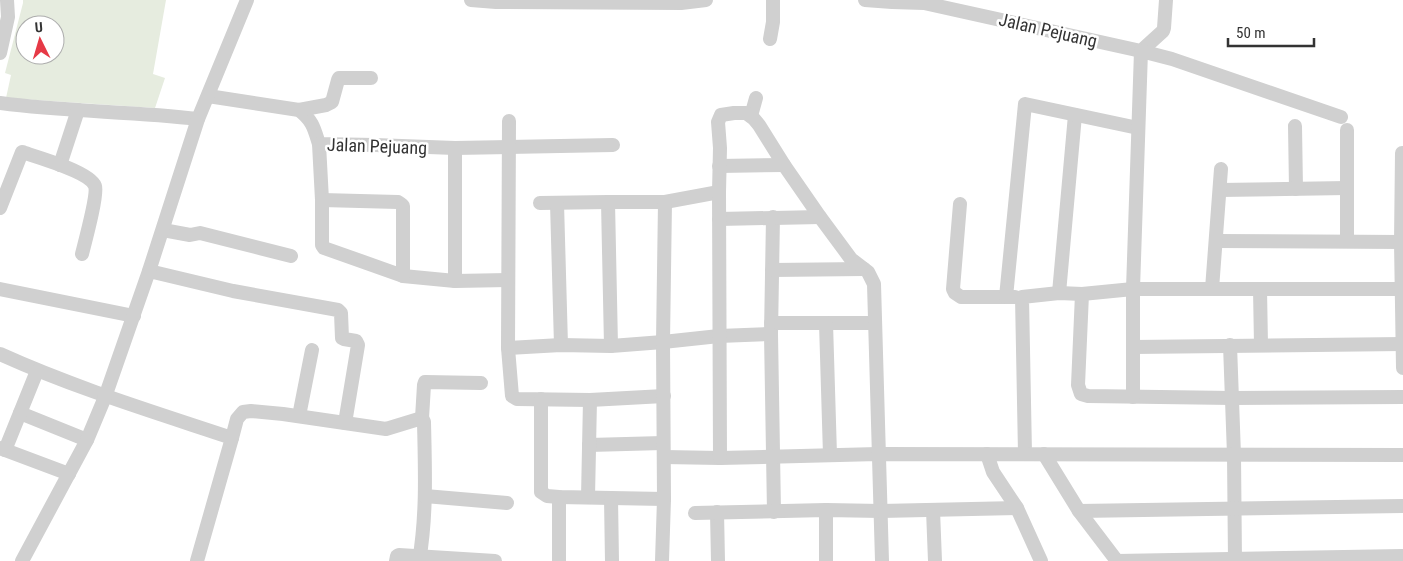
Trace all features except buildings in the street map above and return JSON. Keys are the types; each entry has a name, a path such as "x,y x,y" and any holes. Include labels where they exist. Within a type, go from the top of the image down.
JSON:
{"street":[{"path":"0,53 8,17 7,0"},
{"path":"22,561 87,440 105,397 150,271 198,119 247,0"},
{"path":"471,0 496,2 681,3 706,0"},
{"path":"770,39 773,22 773,0"},
{"name":"Jalan Pejuang","path":"865,0 924,3 1141,51 1172,59 1344,123 1347,188"},
{"path":"1133,397 1133,289 1141,51 1163,31 1166,0"},
{"path":"208,96 299,110 330,104 339,78 372,78"},
{"path":"751,116 756,98"},
{"path":"0,103 39,108 198,119"},
{"path":"1006,297 1025,104 1138,128"},
{"path":"60,165 78,110"},
{"name":"Jalan Pejuang","path":"299,110 312,123 318,144 455,148 613,144"},
{"path":"720,458 718,122 719,117 724,114 734,113 751,116 759,125 820,217 851,258 871,275 874,284 882,561"},
{"path":"1059,294 1075,115"},
{"path":"510,121 508,348 512,396 517,399 590,400 664,396"},
{"path":"1295,126 1296,189"},
{"path":"318,144 322,200 322,245 324,248 403,276 455,281 508,280"},
{"path":"455,148 455,281"},
{"path":"0,208 22,152 85,176 95,186 93,210 82,254"},
{"path":"1402,153 1403,368"},
{"path":"719,166 784,165"},
{"path":"1212,289 1221,169"},
{"path":"1220,190 1347,188 1347,241"},
{"path":"540,203 665,202 719,192"},
{"path":"322,200 398,202 401,204 403,276"},
{"path":"608,202 611,346"},
{"path":"662,561 665,202"},
{"path":"557,203 560,345"},
{"path":"960,204 953,289 955,294 961,298 1082,294 1133,289 1403,289"},
{"path":"772,217 771,329 774,512"},
{"path":"719,218 820,217"},
{"path":"163,230 190,235 200,233 291,256"},
{"path":"1216,241 1402,242"},
{"path":"772,270 864,269"},
{"path":"150,271 232,291 338,310 341,313 342,338 356,341 358,345 345,423"},
{"path":"0,289 134,316"},
{"path":"1260,289 1261,345"},
{"path":"1082,294 1078,385 1081,394 1088,396 1232,398 1403,397"},
{"path":"1022,297 1025,454"},
{"path":"508,348 560,345 611,346 663,342 826,323 875,323"},
{"path":"826,323 830,455"},
{"path":"1133,347 1403,344"},
{"path":"1230,345 1235,560"},
{"path":"299,416 312,350"},
{"path":"0,354 37,371 105,397 232,438"},
{"path":"37,371 20,414 2,449 69,474"},
{"path":"420,558 425,515 424,422 422,418 425,382 481,383"},
{"path":"540,399 541,492 547,496 559,497 664,499"},
{"path":"588,497 590,400"},
{"path":"197,561 237,419 242,412 299,416 386,429 422,418"},
{"path":"20,414 87,440"},
{"path":"590,445 664,450 720,458 878,454 1403,455"},
{"path":"987,454 993,472 1017,508 1041,561"},
{"path":"1044,454 1079,511 1117,561 1289,560 1403,556"},
{"path":"425,496 507,503"},
{"path":"559,497 559,561"},
{"path":"611,498 612,561"},
{"path":"1079,511 1403,506"},
{"path":"695,513 1017,508"},
{"path":"826,510 826,561"},
{"path":"933,510 935,561"},
{"path":"717,512 718,561"},
{"path":"396,561 398,555 420,558 495,561"}],"shaded area":[{"path":"23,0 166,0 153,74 165,78 155,108 6,98 11,75 5,73 15,34 15,65 65,65 65,15 20,15"}]}
